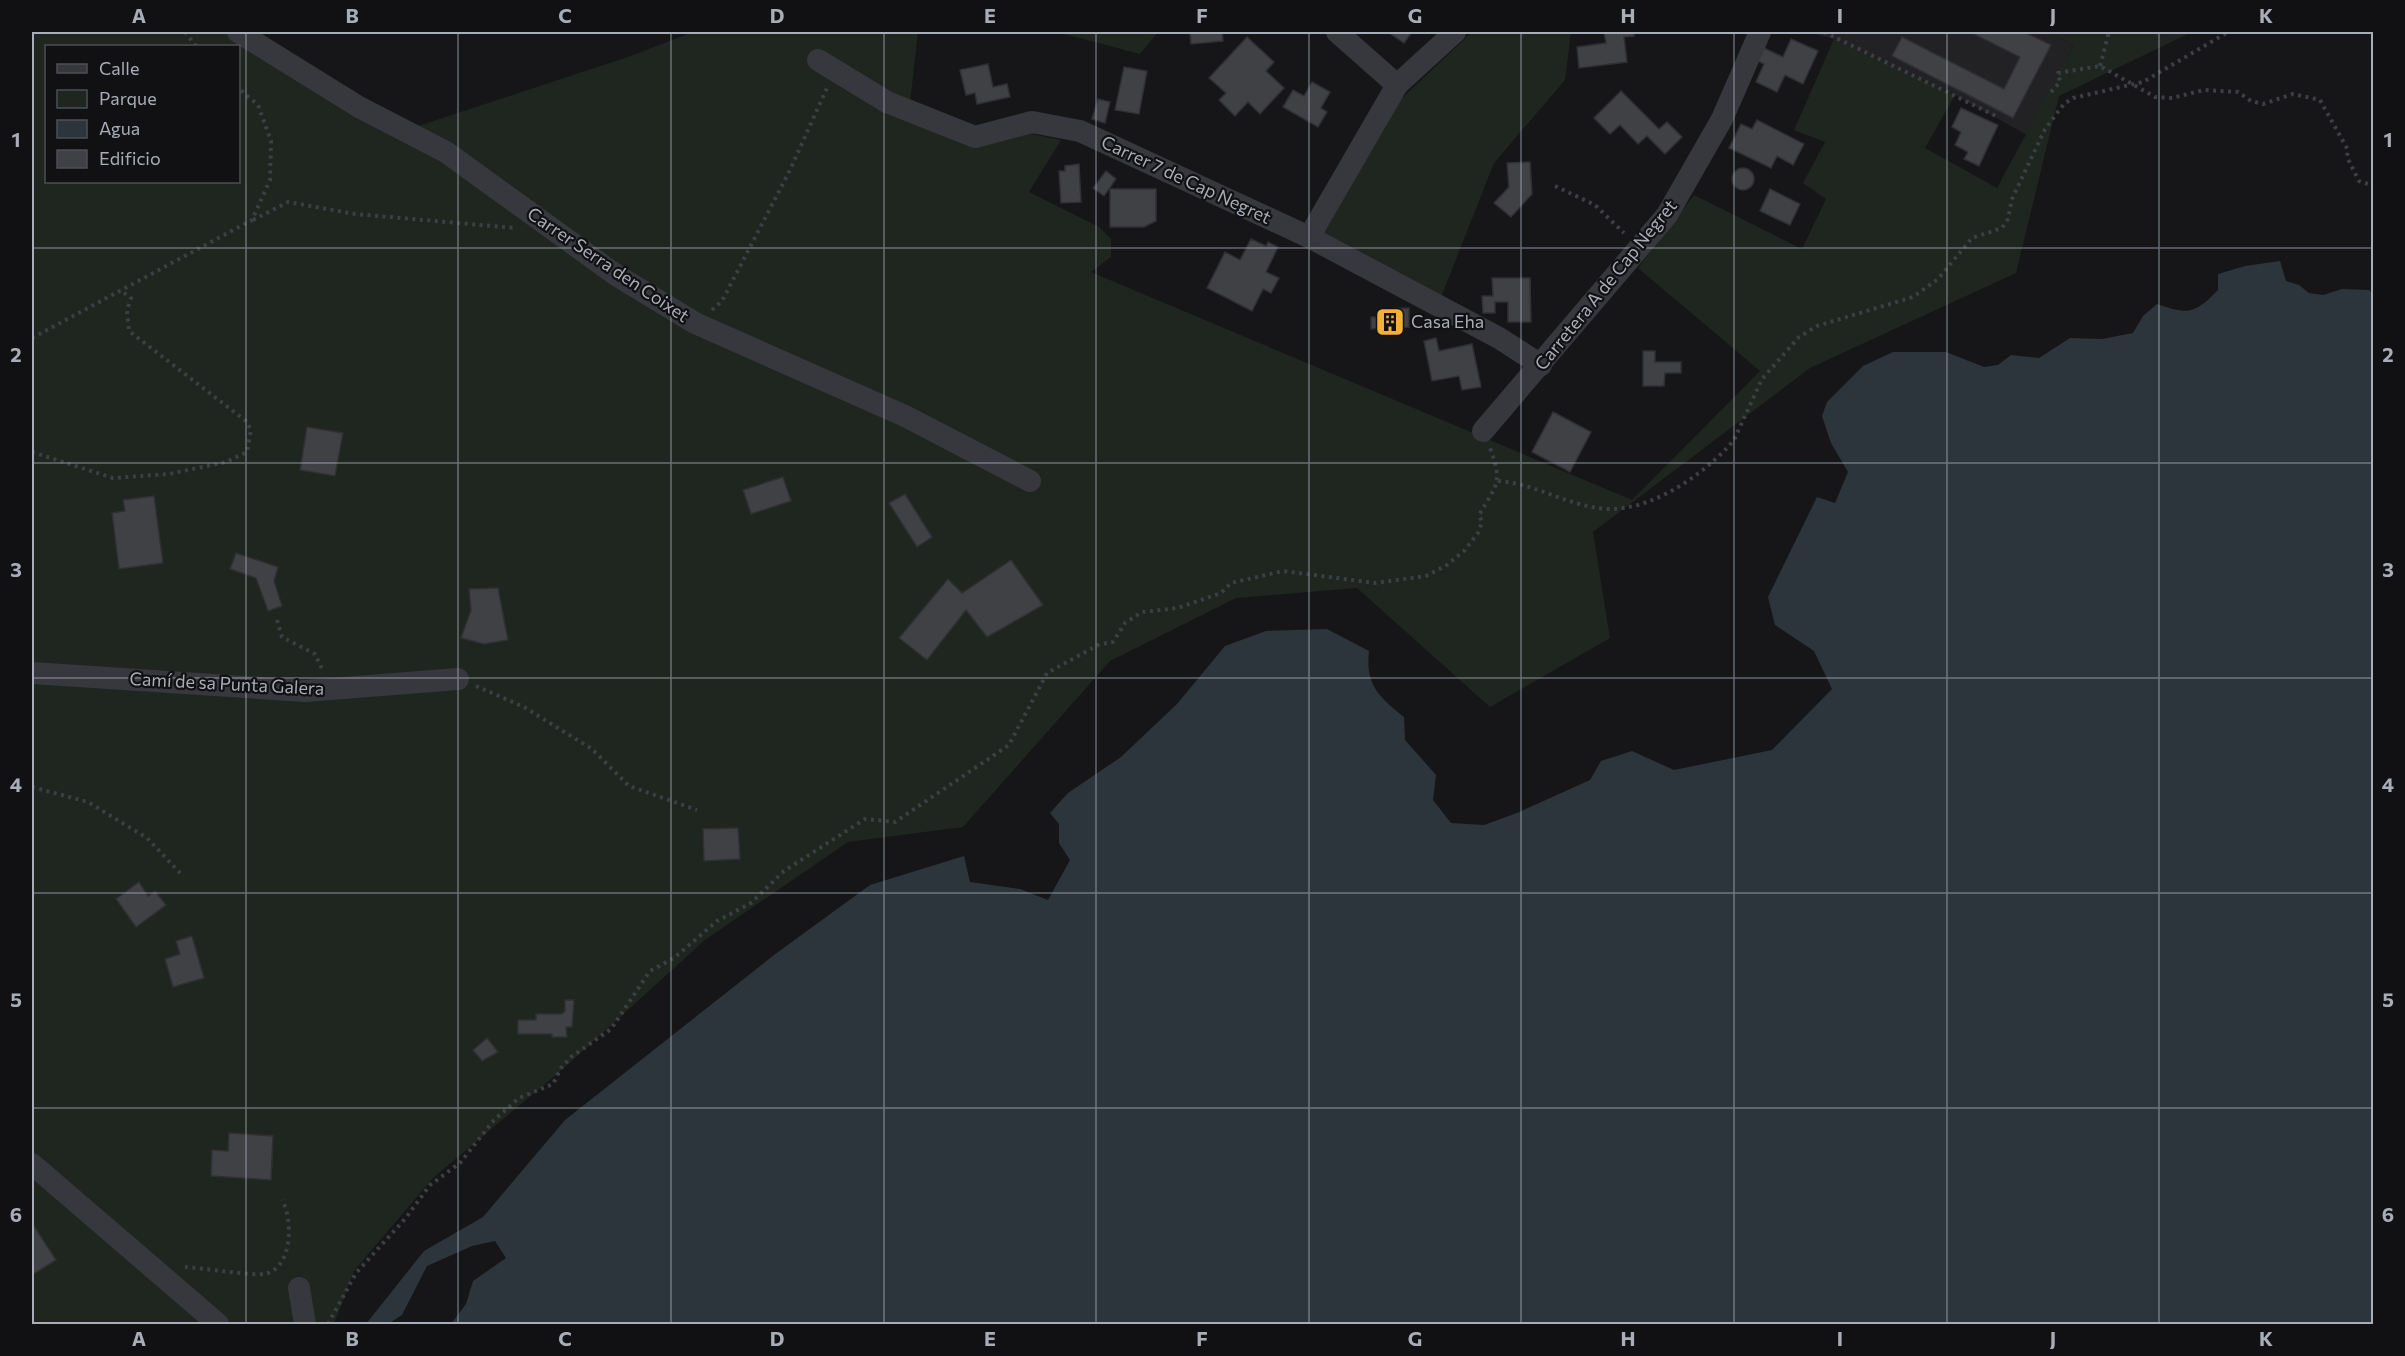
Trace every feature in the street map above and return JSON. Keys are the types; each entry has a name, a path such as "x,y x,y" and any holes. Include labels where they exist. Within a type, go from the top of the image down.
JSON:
{"street":[{"name":"Carrer Serra den Coixet","path":"238,32 359,107 446,152 616,275 695,323 906,416 1030,481"},
{"path":"1337,32 1397,85"},
{"path":"1309,237 1397,85 1455,32"},
{"name":"Carretera A de Cap Negret","path":"1483,430 1541,365 1667,215 1722,119 1760,32"},
{"name":"Carrer 7 de Cap Negret","path":"818,60 888,102 975,137 1032,122 1080,131 1309,237 1499,338 1541,365"},
{"name":"Camí de sa Punta Galera","path":"32,673 305,691 458,679"},
{"path":"32,1164 218,1324"},
{"path":"299,1288 305,1324"}],"path":[{"path":"185,32 195,45"},
{"path":"1824,32 1996,116"},
{"path":"2100,66 2109,32"},
{"path":"1498,481 1530,487 1591,507 1613,510 1645,502 1674,488 1727,448 1734,440 1762,379 1799,337 1817,327 1870,312 1922,293 1946,271 1964,244 1972,238 2002,228 2008,219 2012,198 2045,129 2064,104 2073,98 2143,82 2228,32"},
{"path":"695,323 722,301 789,172 827,87 818,60"},
{"path":"2051,92 2060,82 2058,73 2100,66 2155,97 2172,98 2204,90 2238,92 2252,101 2263,104 2293,94 2320,100 2348,150 2347,158 2359,181 2373,186"},
{"path":"240,90 258,105 271,141 270,180 252,220"},
{"path":"1555,186 1595,205 1609,217 1622,229 1632,256"},
{"path":"32,338 288,202 355,214 521,229"},
{"path":"32,452 113,478 169,474 226,462 248,452 251,430 246,421 129,331 127,310 131,298 120,290"},
{"path":"328,1324 357,1273 405,1219 430,1185 460,1163 502,1112 519,1098 553,1084 561,1068 571,1057 611,1029 650,971 674,958 717,921 752,903 784,871 865,819 895,822 1009,745 1047,673 1100,644 1113,642 1125,623 1142,612 1178,608 1221,593 1231,583 1283,571 1375,583 1426,576 1447,565 1465,550 1478,533 1482,522 1479,515 1498,481 1497,468 1483,430"},
{"path":"277,620 282,638 315,654 329,689"},
{"path":"458,679 524,707 592,749 628,786 697,810"},
{"path":"32,787 88,802 147,838 181,874"},
{"path":"177,1266 266,1274 278,1266 290,1239 288,1210 282,1200"}],"shaded area":[{"path":"1808,32 2048,32 2074,45 2027,135 1955,95 1834,39"}],"green space":[{"path":"32,32 243,32 409,129 628,57 693,32 918,32 908,121 968,146 1031,134 1061,140 1029,192 1099,227 1111,239 1111,257 1091,272 1632,500 1760,371 1638,268 1694,195 1802,249 1826,199 1803,183 1825,142 1794,130 1834,39 1955,95 1925,148 1997,188 2074,45 2048,32 2192,32 2059,96 2016,273 1810,368 1593,532 1610,638 1490,707 1357,588 1236,598 1110,661 963,827 848,842 705,940 563,1069 433,1178 354,1271 334,1324 32,1324"},
{"path":"1057,32 1158,32 1140,54"},
{"path":"1472,32 1571,32 1565,80 1494,163 1440,300 1321,237 1399,101"}],"water":[{"path":"2280,261 2286,281 2299,285 2309,293 2323,295 2342,289 2369,290 2373,294 2373,1324 451,1324 466,1304 473,1281 506,1258 495,1241 472,1246 427,1266 402,1315 388,1324 366,1324 424,1251 483,1217 565,1120 774,955 870,885 964,856 970,882 1020,889 1048,900 1070,860 1059,843 1059,824 1050,813 1068,793 1121,757 1177,704 1225,646 1266,631 1327,629 1369,651 1368,663 1372,682 1387,703 1404,717 1405,740 1436,775 1433,800 1451,823 1484,825 1517,813 1590,780 1601,761 1632,751 1674,770 1772,750 1832,689 1814,651 1775,625 1768,597 1817,497 1835,503 1848,472 1831,443 1822,416 1827,402 1863,366 1893,352 1946,352 1984,367 1998,365 2011,355 2039,358 2070,338 2102,339 2133,333 2143,316 2157,304 2184,311 2197,308 2218,290 2218,274 2245,266"}],"building":[{"path":"1190,32 1222,32 1223,41 1191,44"},
{"path":"1388,32 1412,32 1404,43"},
{"path":"1604,32 1634,32 1634,36 1624,37 1627,62 1579,68 1577,47 1606,43"},
{"path":"1970,32 2024,32 2051,45 2013,118 1892,56 1902,37 2004,89 2020,57"},
{"path":"1247,37 1274,62 1266,71 1284,88 1260,114 1248,102 1235,116 1219,100 1226,93 1209,78"},
{"path":"1791,39 1818,51 1803,84 1785,75 1777,92 1756,82 1764,64 1758,61 1764,48 1783,57"},
{"path":"988,64 993,87 1007,84 1010,97 977,104 975,93 966,95 960,70"},
{"path":"1124,67 1147,71 1139,114 1115,110"},
{"path":"1312,82 1330,92 1321,108 1327,112 1318,127 1283,107 1293,90 1304,96"},
{"path":"1621,91 1659,129 1667,122 1682,137 1665,154 1647,136 1638,144 1620,125 1610,134 1594,118"},
{"path":"1098,99 1110,102 1105,123 1092,119"},
{"path":"1961,108 1998,125 1979,166 1964,159 1968,152 1955,145 1961,132 1952,127"},
{"path":"1757,120 1804,144 1793,165 1777,156 1771,168 1729,148 1741,124 1752,129"},
{"path":"1530,162 1532,194 1511,217 1494,203 1509,187 1507,163"},
{"path":"1079,164 1081,202 1061,203 1059,171 1065,171 1065,166"},
{"path":"1743,168 1751,171 1754,179 1751,187 1743,190 1735,187 1732,179 1735,171"},
{"path":"1106,171 1116,179 1104,196 1093,188"},
{"path":"1110,189 1156,189 1156,221 1144,227 1110,227"},
{"path":"1770,189 1800,204 1790,225 1760,211"},
{"path":"1251,239 1266,246 1268,242 1278,247 1266,272 1279,278 1271,293 1263,289 1252,311 1207,288 1225,252 1240,260"},
{"path":"1492,278 1530,278 1531,322 1508,322 1508,302 1495,302 1495,313 1483,313 1482,296 1493,296"},
{"name":"Casa Eha","path":"1409,308 1409,327 1371,329 1371,317 1383,317 1382,309"},
{"path":"1436,338 1439,351 1472,344 1481,387 1462,390 1459,376 1432,381 1424,341"},
{"path":"1643,351 1655,351 1655,362 1681,362 1681,373 1665,373 1664,386 1643,386"},
{"path":"1553,412 1591,432 1570,472 1532,452"},
{"path":"307,427 343,433 335,476 300,470"},
{"path":"783,477 791,501 751,514 743,490"},
{"path":"905,494 932,537 917,547 889,503"},
{"path":"154,496 163,563 119,569 112,513 125,511 123,500"},
{"path":"236,553 278,567 274,581 282,606 268,611 256,578 230,569"},
{"path":"1011,560 1043,605 987,637 966,610 927,660 899,638 948,579 962,593"},
{"path":"498,588 508,640 484,644 461,638 471,610 469,589"},
{"path":"738,828 740,859 704,861 703,829"},
{"path":"139,882 148,896 155,891 166,905 136,927 116,899"},
{"path":"192,936 204,978 173,987 165,959 180,954 176,941"},
{"path":"565,1000 574,1000 572,1027 566,1027 567,1037 552,1037 552,1034 518,1034 518,1020 536,1020 536,1014 562,1014 565,1011"},
{"path":"487,1038 498,1052 482,1061 473,1050"},
{"path":"229,1133 273,1136 271,1180 211,1176 212,1150 228,1151"},
{"path":"32,1223 56,1260 32,1275"}],"place":[{"name":"Casa Eha","path":"1390,322"}]}
